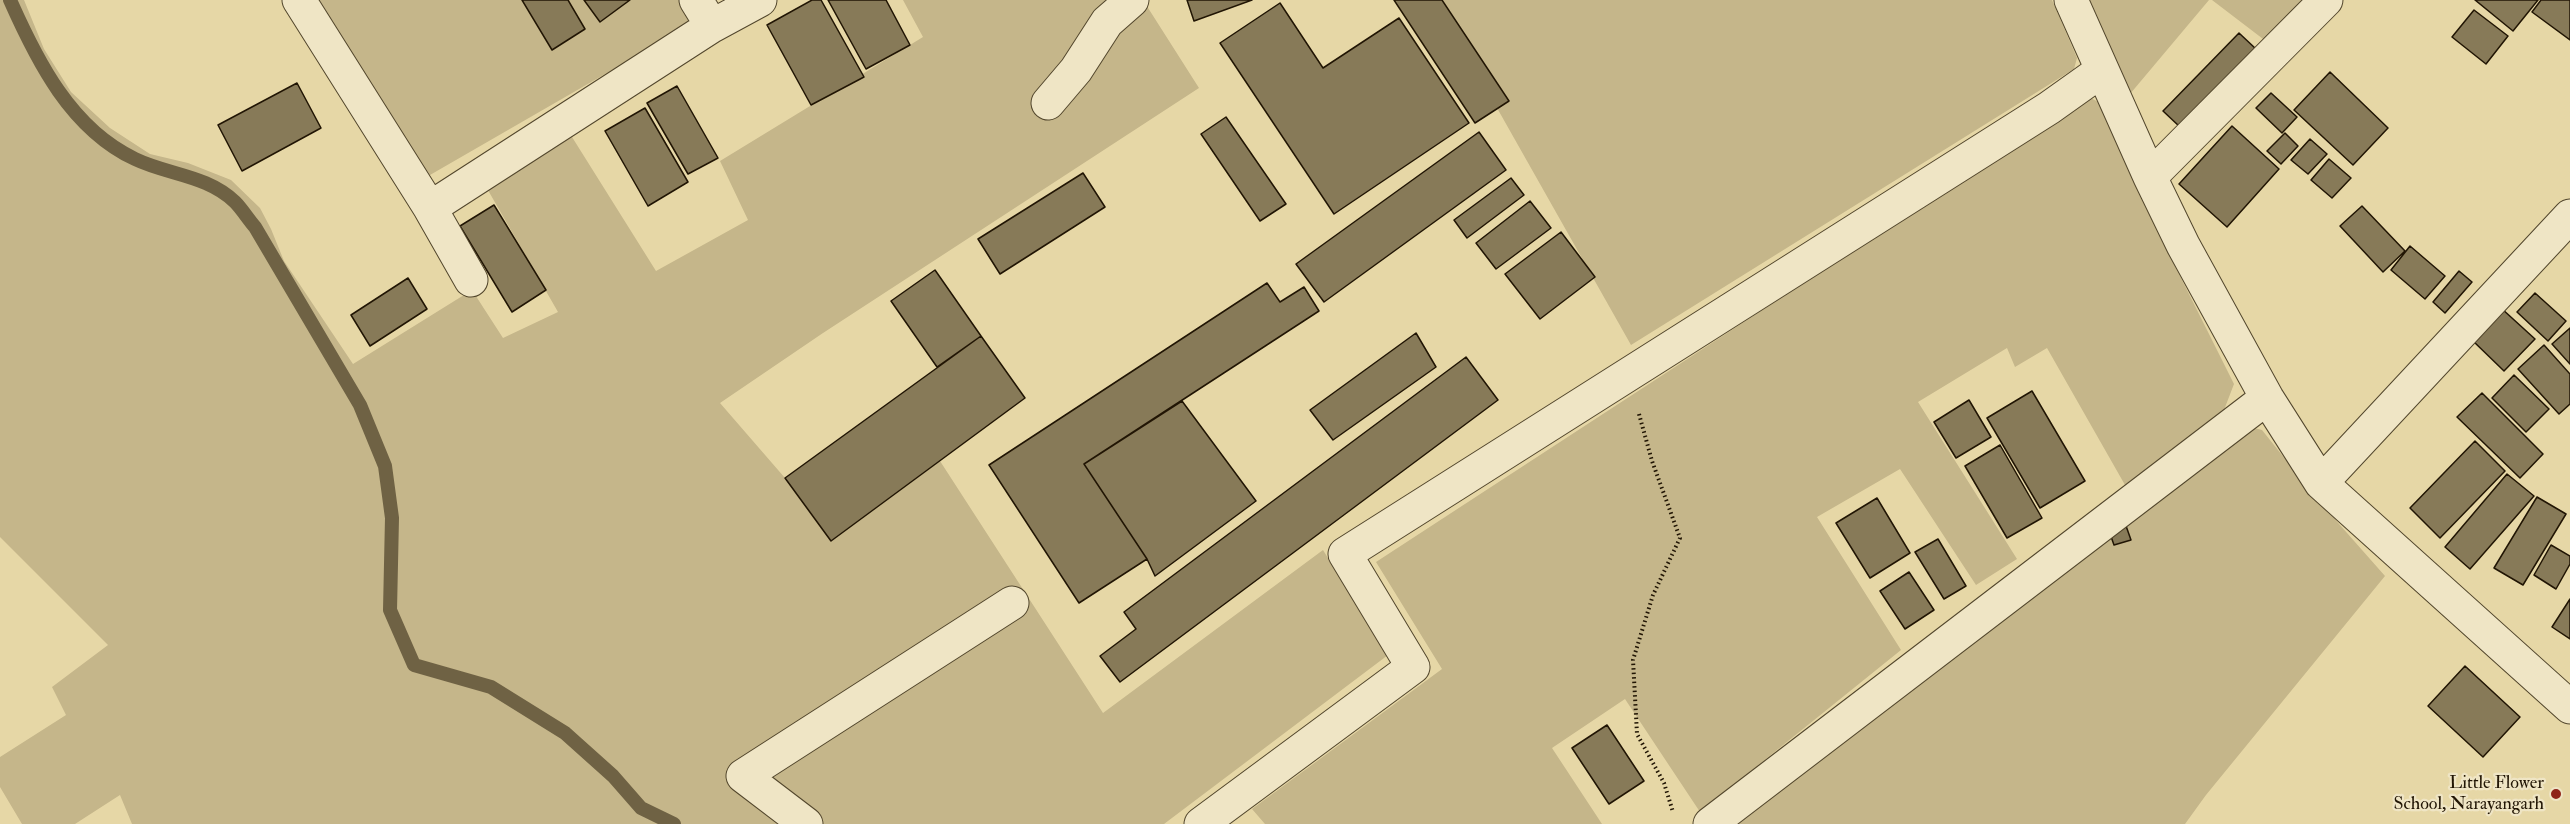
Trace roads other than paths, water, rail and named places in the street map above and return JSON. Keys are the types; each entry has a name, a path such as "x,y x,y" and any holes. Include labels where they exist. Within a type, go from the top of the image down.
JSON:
{"street":[{"path":"299,0 430,208 471,280"},
{"path":"430,208 704,13 760,0"},
{"path":"1048,103 1076,70 1107,22 1132,0"},
{"path":"2071,0 2101,71 2183,245 2267,398 2321,483 2570,708"},
{"path":"2150,177 2326,0"},
{"path":"1201,824 1413,667 1345,554 2039,114 2101,71"},
{"path":"2321,483 2570,216"},
{"path":"1710,824 2267,398"},
{"path":"806,824 743,776 1012,603"}],"waterway":[{"path":"10,0 45,69 74,112 92,130 112,146 135,159 200,181 224,193 238,205 255,227 360,405 385,466 392,518 390,610 414,665 491,687 565,733 613,776 641,808 674,824"}],"place":[{"name":"Little Flower School, Narayangarh","path":"2556,794"}]}
